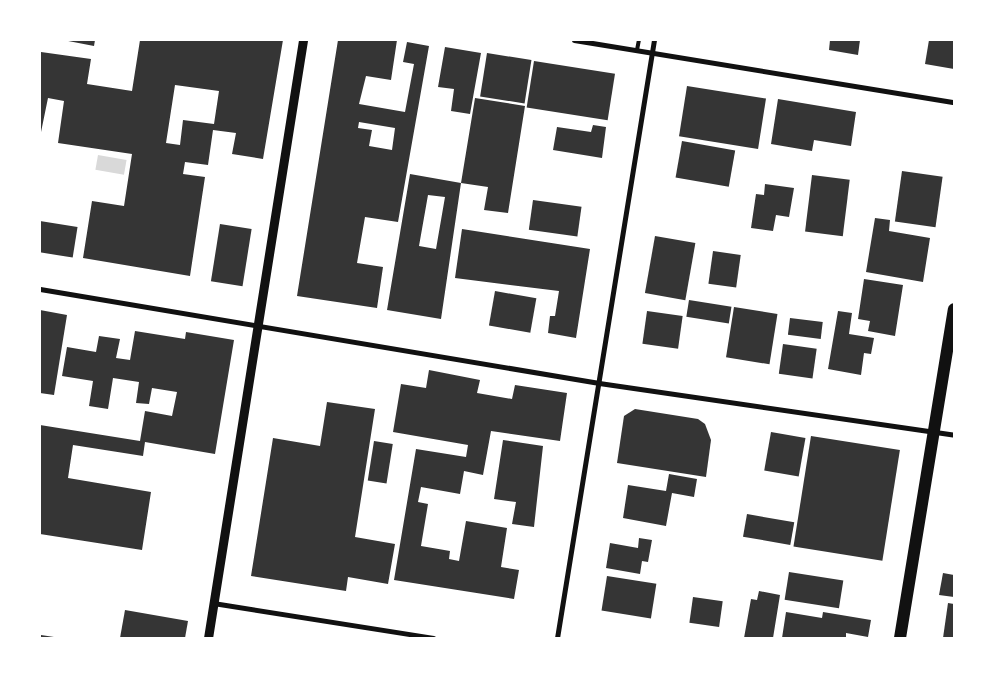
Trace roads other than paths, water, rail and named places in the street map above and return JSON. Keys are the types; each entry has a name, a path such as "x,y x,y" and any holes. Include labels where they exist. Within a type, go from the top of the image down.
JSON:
{"main road":[{"path":"900,638 954,309"}],"street":[{"path":"208,638 304,40"},
{"path":"574,40 954,102"},
{"path":"557,638 654,40"},
{"path":"40,289 599,383 954,435"},
{"path":"213,603 433,638"}],"lane":[{"path":"637,50 639,40"}]}
